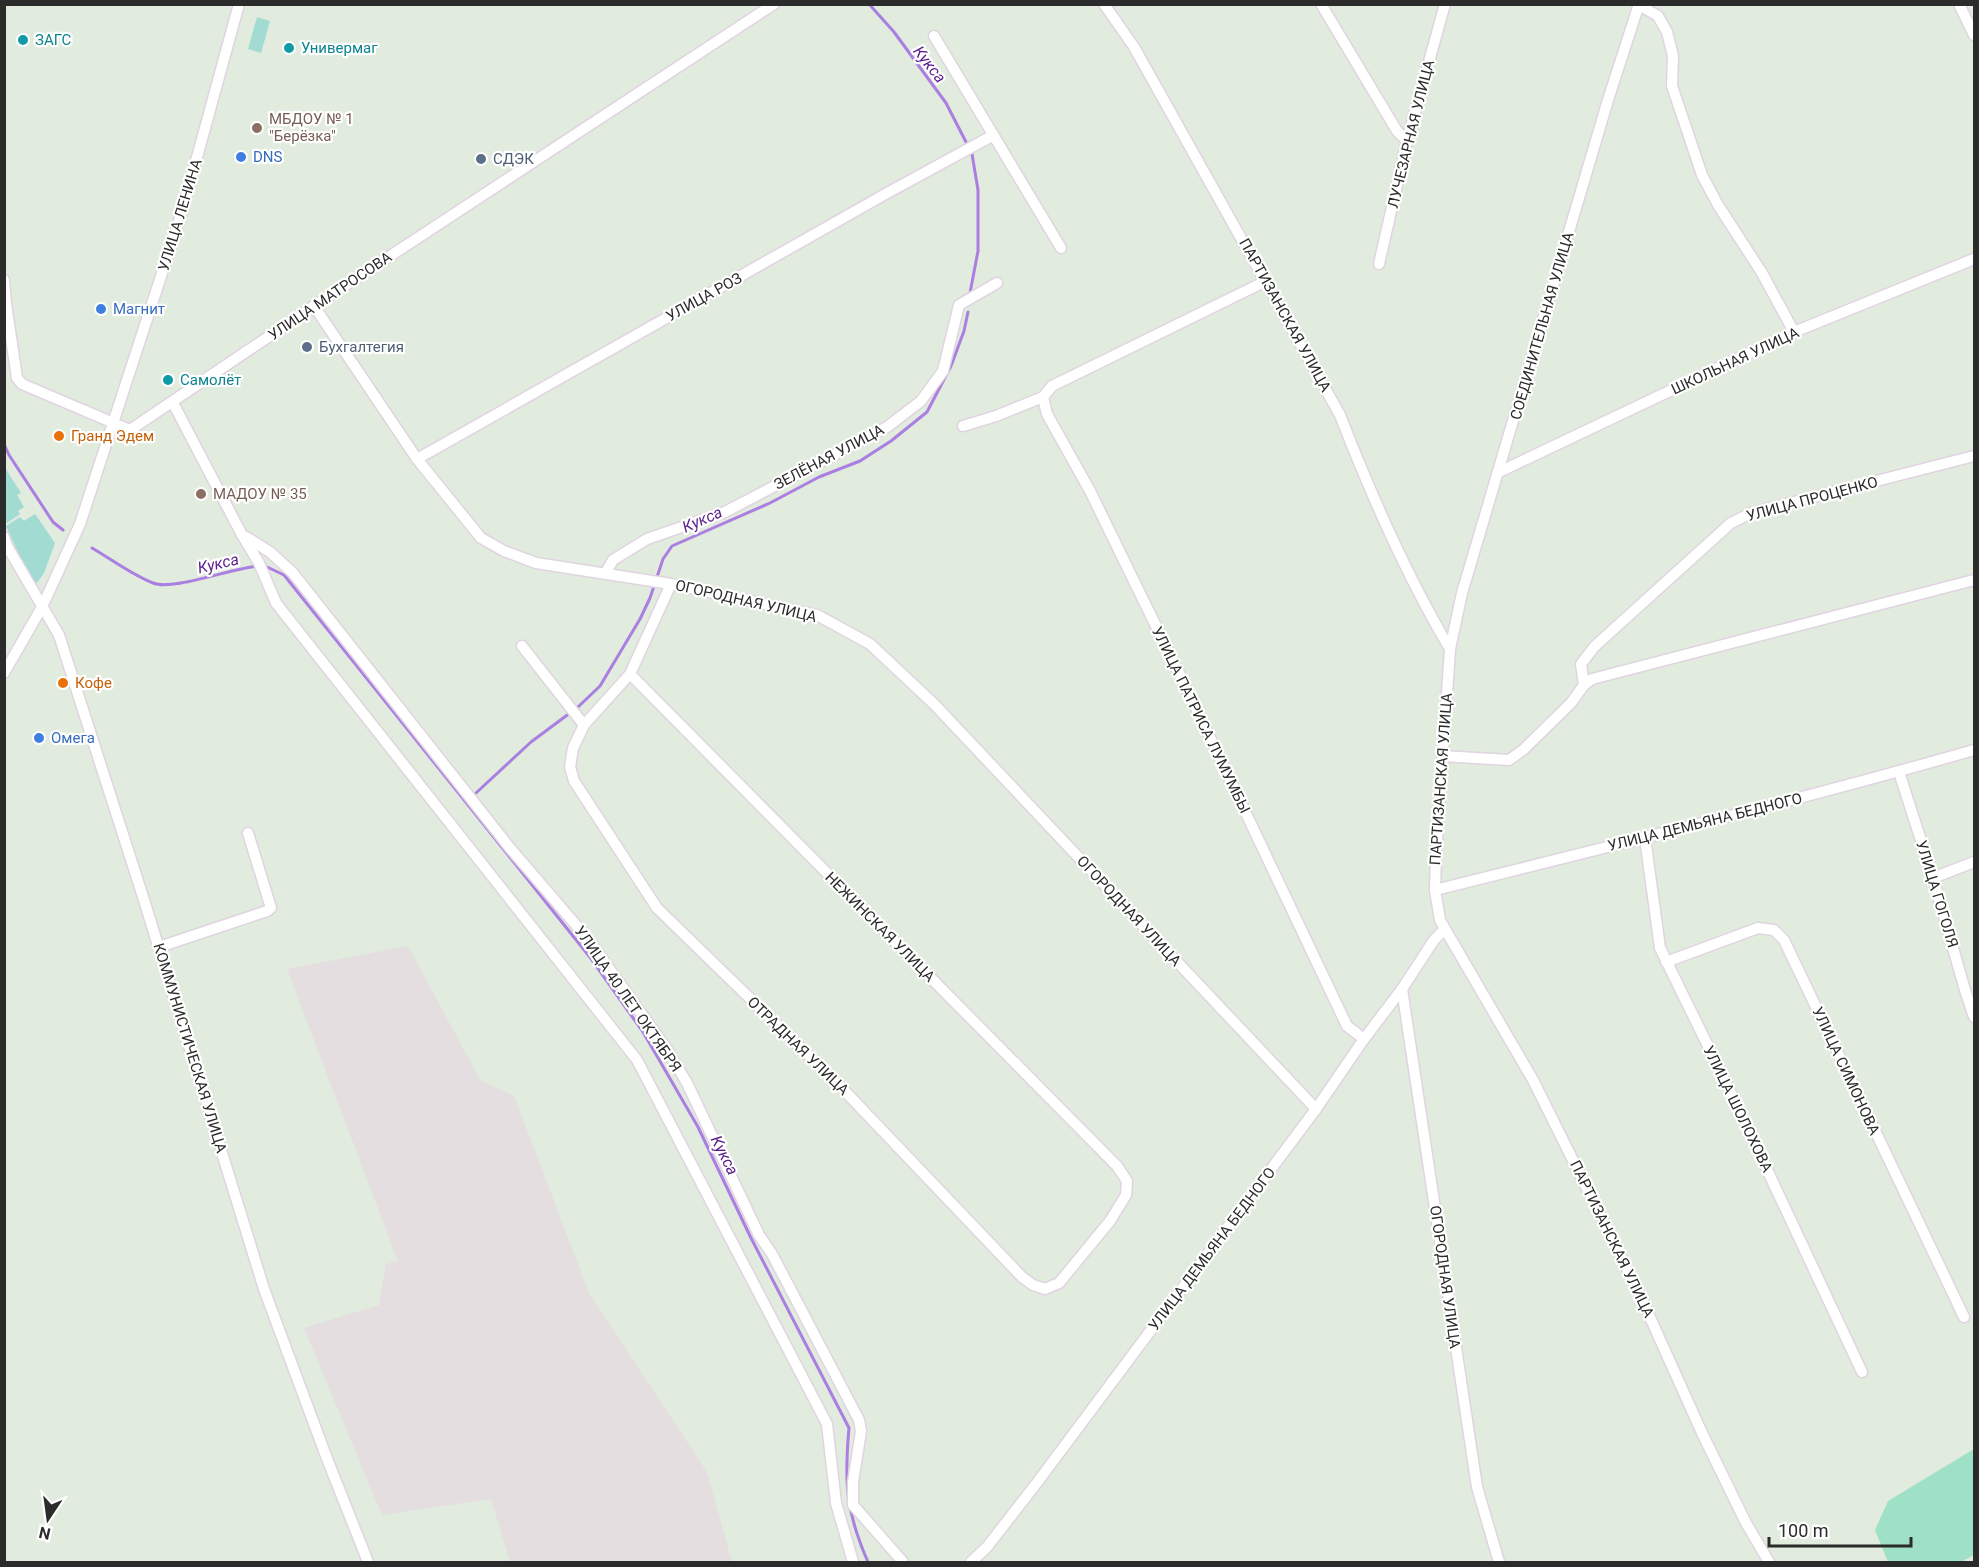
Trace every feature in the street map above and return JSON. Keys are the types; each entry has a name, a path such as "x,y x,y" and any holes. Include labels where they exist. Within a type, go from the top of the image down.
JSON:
{"street":[{"name":"УЛИЦА ЛЕНИНА","path":"114,423 182,212 239,4"},
{"name":"УЛИЦА МАТРОСОВА","path":"114,423 130,430 173,403 314,306 774,4"},
{"name":"ПАРТИЗАНСКАЯ УЛИЦА","path":"1104,4 1134,47 1340,416 1358,461 1424,605 1450,649 1435,890 1440,920 1533,1080 1640,1295 1702,1433 1746,1523 1769,1563"},
{"path":"1321,4 1396,131 1407,141"},
{"name":"ЛУЧЕЗАРНАЯ УЛИЦА","path":"1379,264 1407,141 1445,4"},
{"path":"1959,4 1974,35"},
{"path":"1639,5 1658,16 1667,32 1673,56 1672,86 1702,175 1718,205 1762,273 1794,333"},
{"name":"СОЕДИНИТЕЛЬНАЯ УЛИЦА","path":"1450,649 1462,593 1608,100 1639,5"},
{"path":"934,36 1061,248"},
{"name":"УЛИЦА РОЗ","path":"417,459 992,136"},
{"name":"ШКОЛЬНАЯ УЛИЦА","path":"1499,472 1794,333 1974,259"},
{"path":"4,280 17,378 22,384 114,423 74,539 42,607 4,673"},
{"path":"963,426 996,416 1043,397 1052,386 1266,281"},
{"name":"ЗЕЛЁНАЯ УЛИЦА","path":"605,574 613,560 647,540 725,512 887,427 921,401 943,370 959,305 997,283"},
{"name":"ОГОРОДНАЯ УЛИЦА","path":"314,306 417,459 481,538 504,551 536,563 646,580 818,615 870,644 934,704 1316,1110"},
{"name":"УЛИЦА ПАТРИСА ЛУМУМБЫ","path":"1043,397 1047,414 1090,491 1347,1026 1364,1039"},
{"name":"УЛИЦА 40 ЛЕТ ОКТЯБРЯ","path":"173,403 242,535 261,566 276,603 638,1060 828,1424 836,1503 853,1563"},
{"name":"УЛИЦА ПРОЦЕНКО","path":"1584,685 1581,664 1595,646 1731,523 1751,513 1974,456"},
{"name":"УЛИЦА 40 ЛЕТ ОКТЯБРЯ","path":"242,535 270,552 292,573 510,848 588,939 666,1048 687,1083 759,1235 772,1254 859,1420 861,1431 853,1482 853,1505 903,1563"},
{"name":"КОММУНИСТИЧЕСКАЯ УЛИЦА","path":"4,537 58,635 159,947 264,1289 368,1563"},
{"path":"1442,756 1509,760 1524,750 1592,679 1974,580"},
{"path":"522,646 584,725 630,674 666,584"},
{"name":"НЕЖИНСКАЯ УЛИЦА","path":"630,674 1108,1158 1126,1181 1126,1196 1110,1221 1059,1283 1045,1289"},
{"name":"ОТРАДНАЯ УЛИЦА","path":"584,725 573,747 570,767 574,781 657,908 838,1084 1022,1277 1033,1286 1045,1289"},
{"name":"УЛИЦА ДЕМЬЯНА БЕДНОГО","path":"1435,890 1645,838 1899,772 1974,750"},
{"name":"УЛИЦА ГОГОЛЯ","path":"1899,772 1934,878 1974,1017"},
{"path":"159,947 267,912 271,908 248,833"},
{"name":"УЛИЦА ШОЛОХОВА","path":"1645,838 1660,948 1862,1372"},
{"path":"1934,878 1974,862"},
{"name":"УЛИЦА СИМОНОВА","path":"1666,962 1758,928 1774,930 1784,940 1964,1317"},
{"name":"УЛИЦА ДЕМЬЯНА БЕДНОГО","path":"971,1563 987,1547 1036,1484 1316,1110 1434,940 1444,929"},
{"name":"ОГОРОДНАЯ УЛИЦА","path":"1402,989 1476,1487 1499,1563"}],"shaded area":[{"path":"257,17 270,21 261,53 248,49"},
{"path":"4,466 21,493 17,495 24,507 18,511 20,514 7,523 4,515"},
{"path":"35,514 55,543 44,573 37,583 30,579 6,526 20,517 24,521"},
{"path":"408,946 480,1080 514,1096 589,1293 707,1472 732,1562 510,1562 491,1499 382,1515 304,1328 379,1305 386,1264 398,1261 287,969"}],"green space":[{"path":"1974,1449 1974,1555 1961,1562 1888,1562 1875,1530 1888,1501"}],"waterway":[{"name":"Кукса","path":"869,4 894,32 946,103 966,142"},
{"name":"Кукса","path":"970,293 978,251 978,190 972,154"},
{"name":"Кукса","path":"476,793 531,742 578,707 600,686 640,619 650,598 663,559 672,546 770,503 819,477 860,461 891,441 927,412 951,366 964,331 968,312"},
{"name":"Кукса","path":"4,444 53,522 63,530"},
{"name":"Кукса","path":"92,548 137,576 162,585 188,582 258,566"},
{"name":"Кукса","path":"265,566 284,575 589,956 643,1032 698,1127 750,1236 849,1428 848,1497 855,1528 868,1562"}],"place":[{"name":"ЗАГС","path":"23,40"},
{"name":"Универмаг","path":"289,48"},
{"name":"МБДОУ № 1 \"Берёзка\"","path":"257,128"},
{"name":"DNS","path":"241,157"},
{"name":"СДЭК","path":"481,159"},
{"name":"Магнит","path":"101,309"},
{"name":"Бухгалтегия","path":"307,347"},
{"name":"Самолёт","path":"168,380"},
{"name":"Гранд Эдем","path":"59,436"},
{"name":"МАДОУ № 35","path":"201,494"},
{"name":"Кофе","path":"63,683"},
{"name":"Омега","path":"39,738"}]}
